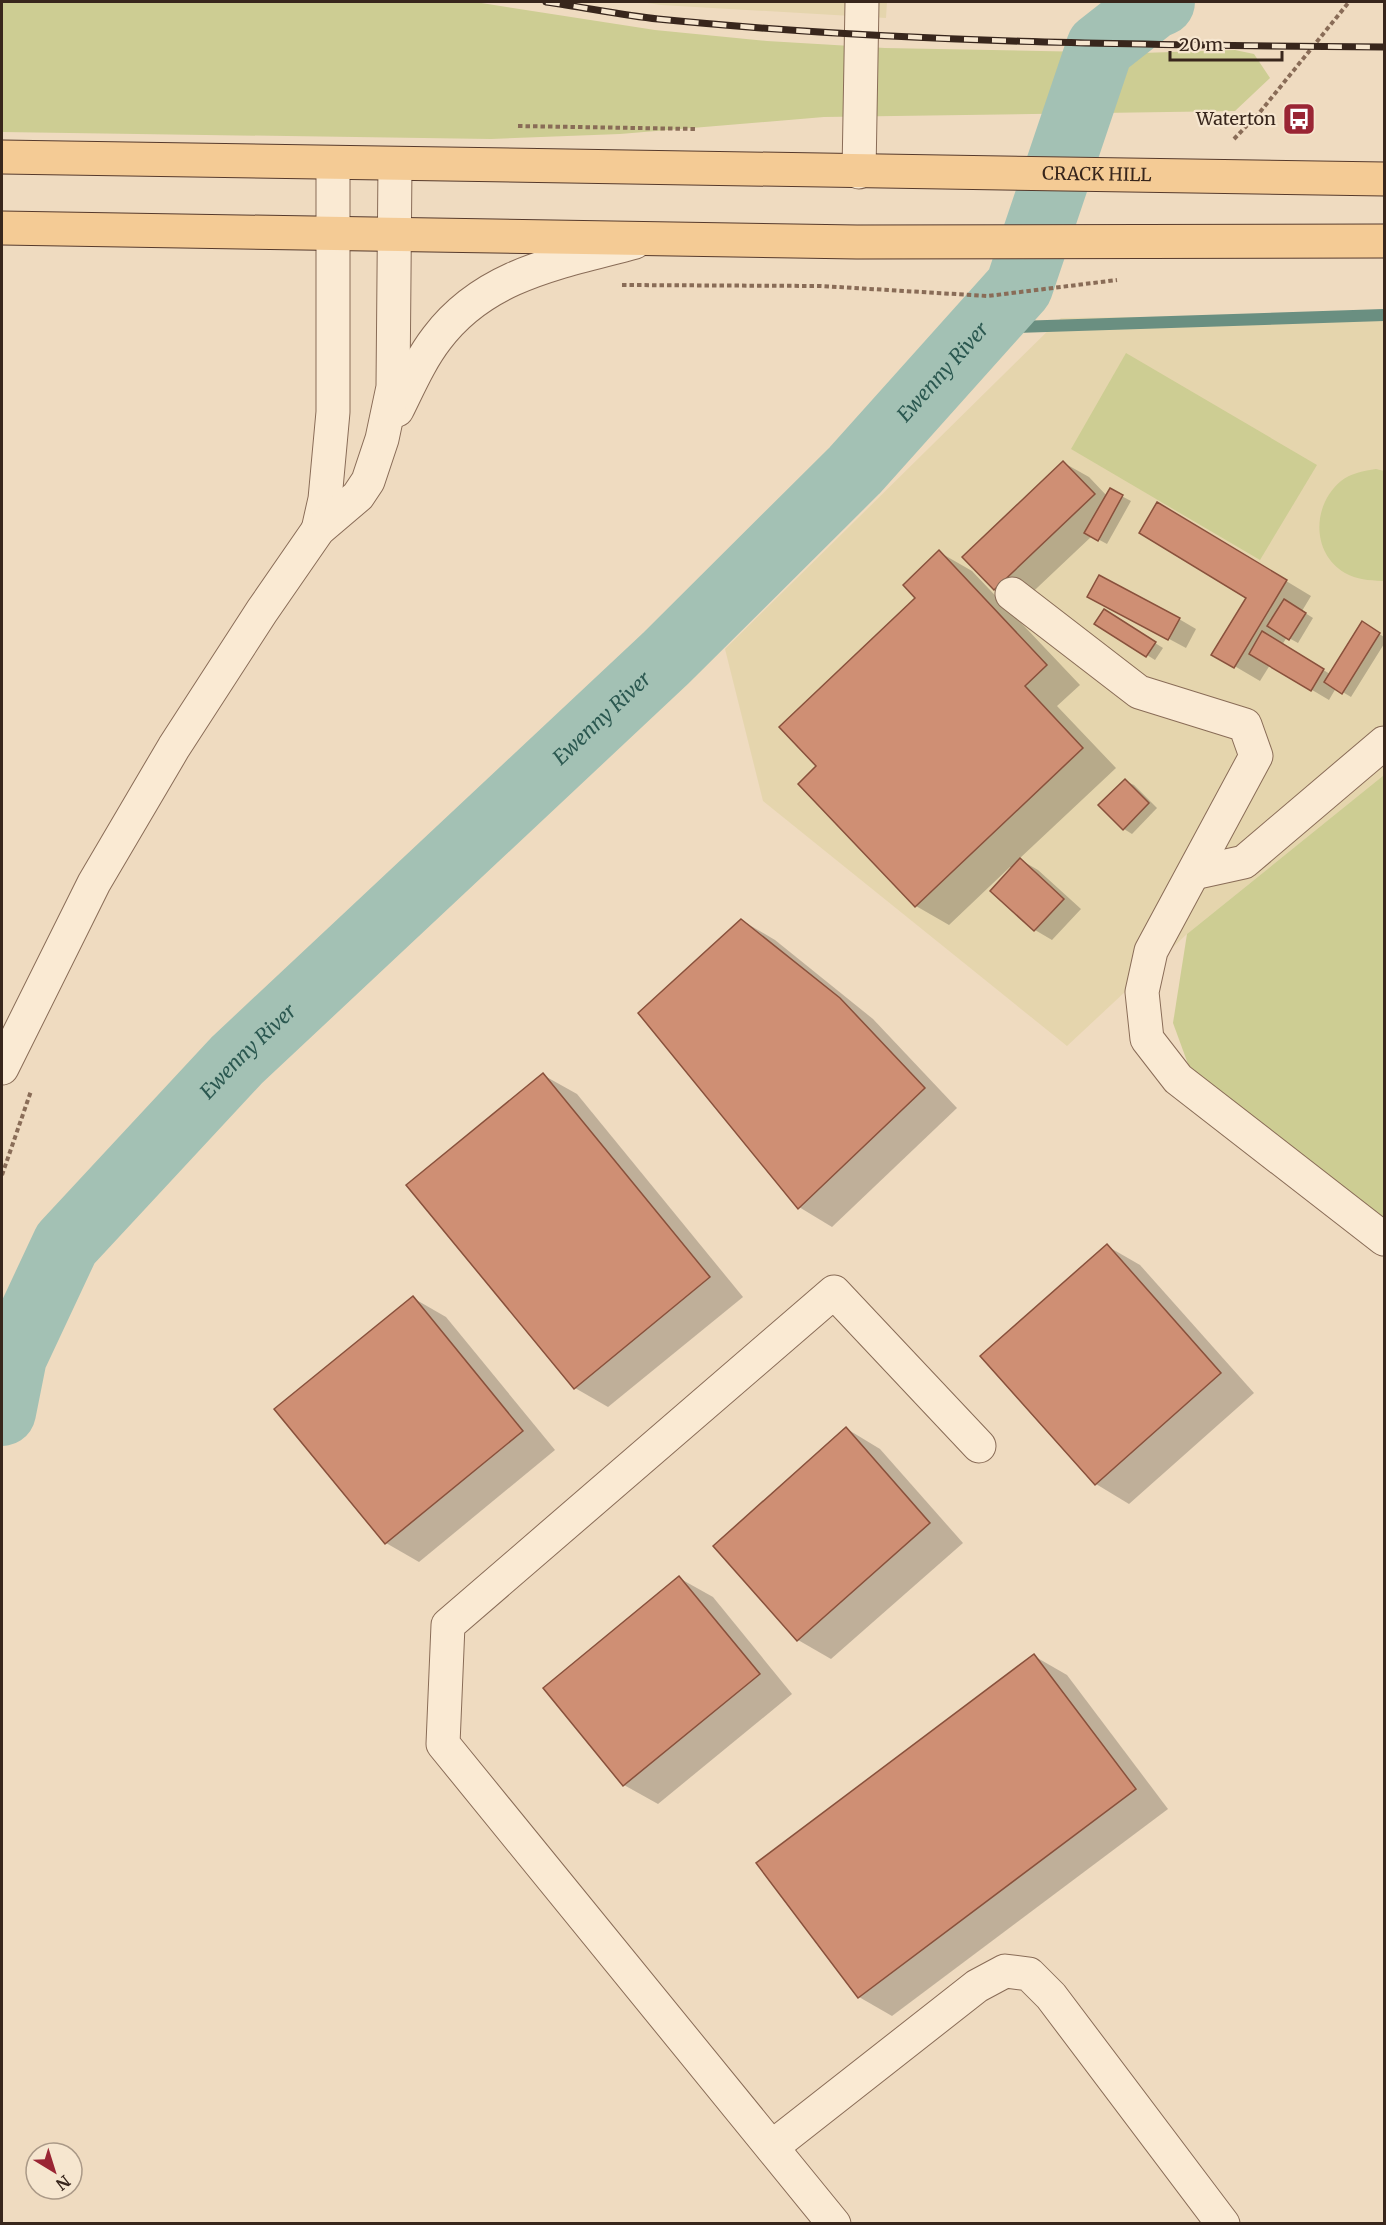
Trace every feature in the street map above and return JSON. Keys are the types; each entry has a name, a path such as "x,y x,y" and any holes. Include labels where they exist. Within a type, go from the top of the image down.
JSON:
{"main road":[{"name":"CRACK HILL","path":"2,158 1319,179 1384,178"},
{"path":"2,228 857,242 1384,241"}],"street":[{"path":"862,2 867,172"},
{"path":"318,530 325,499 333,412 333,163"},
{"path":"4,1055 94,883 174,747 262,611 318,530 358,496 368,481 382,439 393,387 395,164"},
{"path":"382,439 420,364 436,339 454,318 477,299 497,285 534,270 649,238"},
{"path":"1012,594 1139,692 1245,725 1256,756 1151,951 1142,992 1147,1039 1178,1079 1384,1239"},
{"path":"1194,873 1244,862 1384,743"},
{"path":"834,2223 442,1744 448,1626 834,1292 979,1446"},
{"path":"772,2147 977,1986 1005,1971 1029,1974 1051,1996 1223,2223"}],"path":[{"path":"1232,142 1260,112 1348,2"},
{"path":"618,285 821,286 988,296 1124,279"},
{"path":"2,1175 32,1088"}],"shaded area":[{"path":"640,2 887,2 886,18"},
{"path":"1384,314 1384,775 1187,934 1067,1046 763,801 725,649 1061,318"}],"green space":[{"path":"2,2 475,2 655,30 767,41 885,48 1141,53 1235,50 1254,54 1270,78 1235,111 824,117 620,134 491,139 2,132"},
{"path":"1126,353 1317,465 1260,560 1071,449"},
{"path":"1376,469 1384,471 1384,581 1368,580 1345,573 1326,554 1319,528 1321,515 1331,491 1349,476"},
{"path":"1384,775 1384,1228 1239,1122 1188,1064 1173,1023 1187,934"}],"building":[{"path":"1063,461 1095,494 994,590 962,557"},
{"path":"1110,488 1123,495 1098,541 1084,533"},
{"path":"1157,502 1287,580 1234,668 1211,655 1246,598 1139,533"},
{"path":"939,550 1047,665 1025,686 1083,748 915,907 798,784 816,766 779,727 915,598 903,585"},
{"path":"1099,575 1180,618 1168,640 1087,597"},
{"path":"1284,599 1306,613 1289,640 1267,626"},
{"path":"1104,609 1156,642 1146,657 1094,624"},
{"path":"1362,621 1380,633 1342,694 1324,682"},
{"path":"1262,631 1324,669 1311,691 1249,654"},
{"path":"1125,779 1149,803 1123,830 1098,805"},
{"path":"1020,858 1064,899 1034,931 990,891"},
{"path":"741,919 840,998 925,1088 798,1209 638,1013"},
{"path":"543,1073 710,1277 574,1389 406,1185"},
{"path":"1107,1244 1221,1373 1095,1485 980,1356"},
{"path":"413,1296 523,1431 385,1544 274,1409"},
{"path":"846,1427 930,1523 797,1641 713,1546"},
{"path":"679,1576 760,1674 623,1786 543,1688"},
{"path":"1034,1654 1136,1789 858,1998 756,1863"}],"waterway":[{"path":"1143,2 1152,6"},
{"name":"Ewenny River","path":"2,1412 13,1357 66,1244 237,1060 666,658 855,470 1019,287 1100,47 1152,6 1161,2"},
{"path":"983,328 1384,315"}],"railway":[{"path":"546,2 658,19 930,38 1112,44 1384,47"}],"place":[{"name":"Waterton","path":"1299,119"}]}
